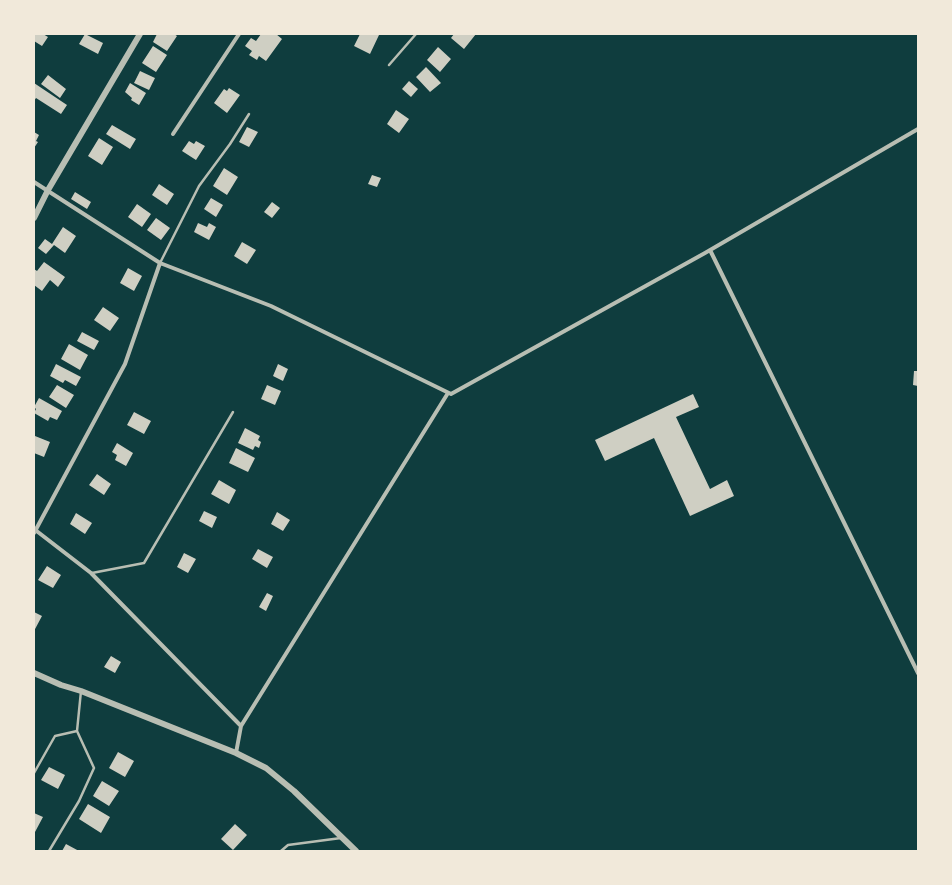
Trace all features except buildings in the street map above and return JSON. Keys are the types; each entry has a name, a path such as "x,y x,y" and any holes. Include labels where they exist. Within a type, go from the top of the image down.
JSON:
{"street":[{"path":"34,218 48,190 140,34"},
{"path":"173,134 239,34"},
{"path":"34,182 160,263 271,306 451,394 710,250 918,129"},
{"path":"710,250 918,673"},
{"path":"160,263 125,364 35,530 92,573 241,726"},
{"path":"236,752 241,726 448,393"},
{"path":"34,673 61,685 81,691 236,752 266,768 294,791 356,851"}],"lane":[{"path":"389,65 416,34"},
{"path":"160,263 199,186 230,144 249,114"},
{"path":"92,573 144,563 233,412"},
{"path":"49,851 79,801 94,768 77,732 81,691"},
{"path":"34,773 55,736 77,732"},
{"path":"281,851 288,845 344,838"}]}
